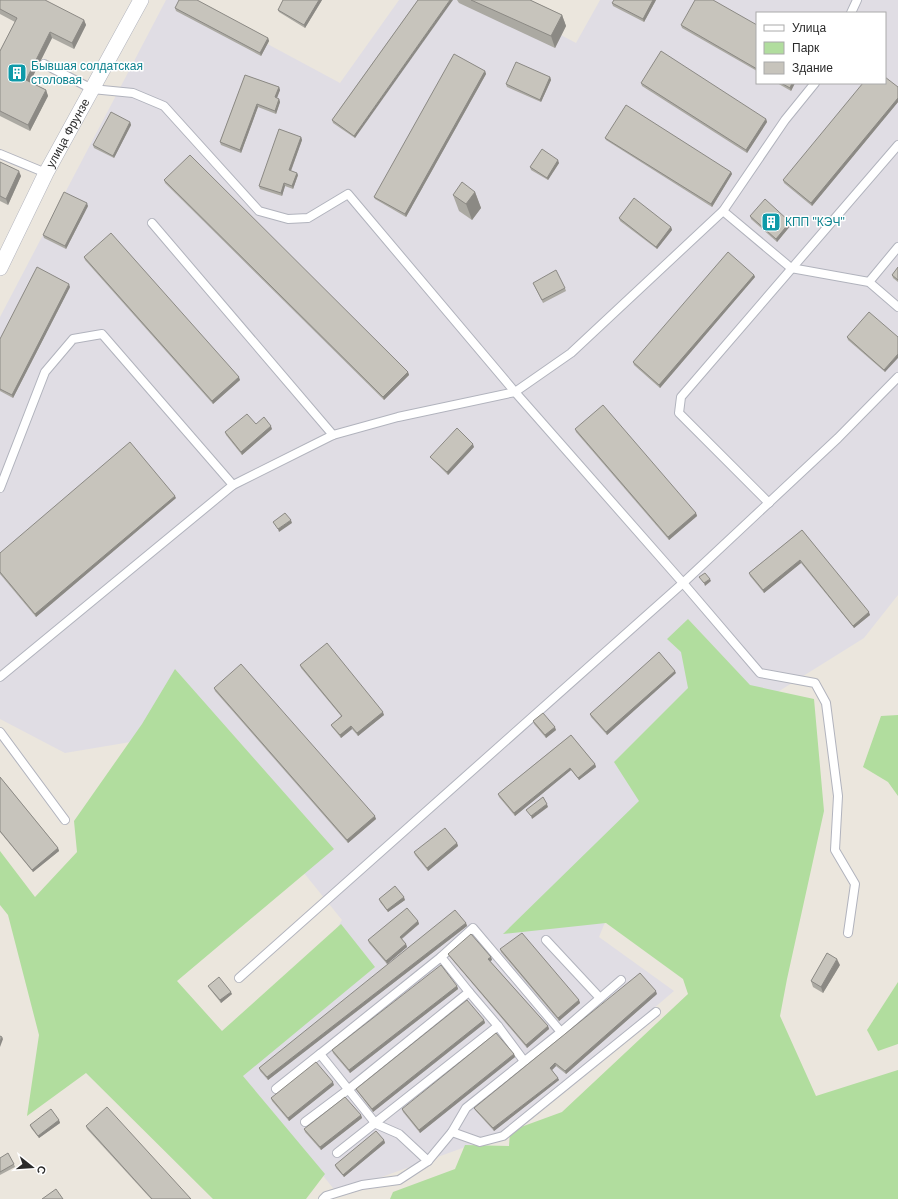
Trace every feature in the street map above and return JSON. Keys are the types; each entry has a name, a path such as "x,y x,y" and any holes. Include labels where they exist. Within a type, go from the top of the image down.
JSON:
{"street":[{"name":"улица Фрунзе","path":"0,268 46,173 141,0"}],"lane":[{"path":"851,12 857,0"},
{"path":"44,64 92,89 133,93 164,106 259,211 288,220 308,218 348,194 515,392 760,673 815,683 826,703 838,796 835,850 855,884 848,933"},
{"path":"0,676 234,485 333,435 398,417 515,392 571,353 723,210 785,120 814,84"},
{"path":"769,503 679,413 681,397 898,145"},
{"path":"0,154 46,173"},
{"path":"723,210 791,268 868,282 898,307"},
{"path":"152,223 333,435"},
{"path":"868,282 898,247"},
{"path":"0,488 46,372 73,339 102,334 234,485"},
{"path":"239,978 683,583 838,438 898,377"},
{"path":"0,732 65,820"},
{"path":"276,1089 441,957 473,928 561,1032"},
{"path":"546,940 600,998"},
{"path":"441,957 498,1026 524,1061"},
{"path":"323,1199 326,1196 362,1185 399,1180 428,1161 452,1132 466,1108 561,1032 621,980"},
{"path":"305,1122 349,1089 469,992"},
{"path":"452,1132 480,1142 503,1136 656,1012"},
{"path":"337,1153 376,1124 498,1026"},
{"path":"320,1054 376,1124 399,1134 428,1161"}],"shaded area":[{"path":"166,0 186,0 340,83 399,0 495,0 576,43 600,0 898,0 898,595 864,638 672,758 599,937 674,991 510,1131 337,1193 243,1076 342,920 190,732 65,753 0,719 0,317"}],"green space":[{"path":"688,619 750,685 814,699 824,811 780,1016 816,1096 898,1070 898,1199 390,1199 393,1192 455,1169 465,1145 509,1146 510,1131 562,1112 688,994 683,979 606,923 503,934 639,801 614,762 688,688 681,652 667,639"},
{"path":"175,669 334,849 177,981 222,1031 341,924 375,967 243,1076 325,1174 306,1199 213,1199 86,1073 27,1116 39,1035 8,915 0,905 0,851 35,897 77,852 74,821 142,724"},
{"path":"898,715 898,796 888,782 863,767 881,716"},
{"path":"898,982 898,1044 878,1051 867,1030"}],"building":[{"name":"Бывшая солдатская столовая","path":"0,0 45,0 84,20 72,43 50,32 26,80 46,90 28,125 0,111 0,51 17,18 0,9"},
{"path":"179,0 197,0 268,38 260,53 175,8"},
{"path":"283,0 319,0 304,25 278,10"},
{"path":"418,0 450,0 354,136 332,120"},
{"path":"471,0 530,0 562,15 551,36"},
{"path":"614,0 653,0 643,19 612,3"},
{"path":"695,0 713,0 756,24 756,68 681,25"},
{"path":"661,51 766,119 746,150 641,83"},
{"path":"454,54 485,71 405,214 374,197"},
{"path":"516,62 550,77 540,100 506,84"},
{"path":"245,75 279,87 275,97 279,99 275,111 257,104 240,150 220,142"},
{"path":"886,78 898,87 898,98 811,203 783,180 862,84 886,84"},
{"path":"783,84 792,84 790,88"},
{"path":"626,105 731,172 711,204 605,138"},
{"path":"111,112 130,122 113,156 93,145"},
{"path":"279,129 301,137 289,170 297,173 292,186 284,183 281,193 259,186"},
{"path":"542,149 558,160 547,178 530,167"},
{"path":"190,155 408,372 383,397 164,180"},
{"path":"0,162 19,171 6,199 0,196"},
{"path":"462,182 475,192 466,204 453,195"},
{"path":"64,192 87,203 65,246 43,235"},
{"path":"634,198 671,227 656,247 619,218"},
{"name":"КПП \"КЭЧ\"","path":"765,199 790,222 776,239 750,216"},
{"path":"111,233 239,377 212,401 84,257"},
{"path":"728,252 754,275 659,385 633,362"},
{"path":"37,267 69,284 12,395 0,389 0,339"},
{"path":"898,267 898,280 892,275"},
{"path":"556,270 565,288 542,300 533,283"},
{"path":"869,312 898,337 898,354 884,370 847,337"},
{"path":"603,405 696,513 668,537 575,429"},
{"path":"247,414 256,424 264,417 271,426 241,452 225,432"},
{"path":"457,428 473,444 447,472 430,457"},
{"path":"130,442 175,496 35,614 0,572 0,553"},
{"path":"285,513 291,520 278,529 273,522"},
{"path":"802,530 869,612 853,626 800,560 763,590 749,573"},
{"path":"705,573 710,579 704,583 699,577"},
{"path":"327,643 383,712 357,733 351,726 340,735 331,725 342,716 300,665"},
{"path":"659,652 675,671 606,732 590,714"},
{"path":"241,664 375,816 347,840 214,688"},
{"path":"543,713 555,727 545,735 533,721"},
{"path":"571,735 595,764 578,778 570,768 514,813 498,794"},
{"path":"0,777 58,848 32,870 0,831"},
{"path":"543,797 547,804 531,816 526,810"},
{"path":"445,828 457,843 427,868 414,852"},
{"path":"395,886 404,897 387,910 379,899"},
{"path":"407,908 418,921 400,937 406,944 386,961 368,940"},
{"path":"455,910 466,923 267,1077 259,1068"},
{"path":"522,933 579,1000 558,1018 500,949"},
{"path":"471,934 491,957 488,959 548,1026 526,1045 448,954"},
{"path":"827,953 837,959 821,987 811,981"},
{"path":"441,965 457,986 349,1070 332,1050"},
{"path":"640,973 656,991 565,1071 555,1063 550,1068 558,1078 493,1128 474,1108"},
{"path":"219,977 231,992 220,1000 208,986"},
{"path":"467,1000 484,1020 372,1109 356,1089"},
{"path":"496,1033 514,1054 419,1130 402,1109"},
{"path":"316,1062 333,1082 288,1118 271,1098"},
{"path":"345,1097 361,1115 320,1147 304,1129"},
{"path":"107,1107 191,1199 152,1199 86,1126"},
{"path":"51,1109 59,1120 38,1136 30,1125"},
{"path":"376,1131 384,1140 343,1175 335,1165"},
{"path":"8,1153 14,1164 0,1172 0,1158"},
{"path":"56,1189 63,1199 42,1199"}],"place":[{"name":"Бывшая солдатская столовая","path":"17,73"},
{"name":"КПП \"КЭЧ\"","path":"771,222"}]}
